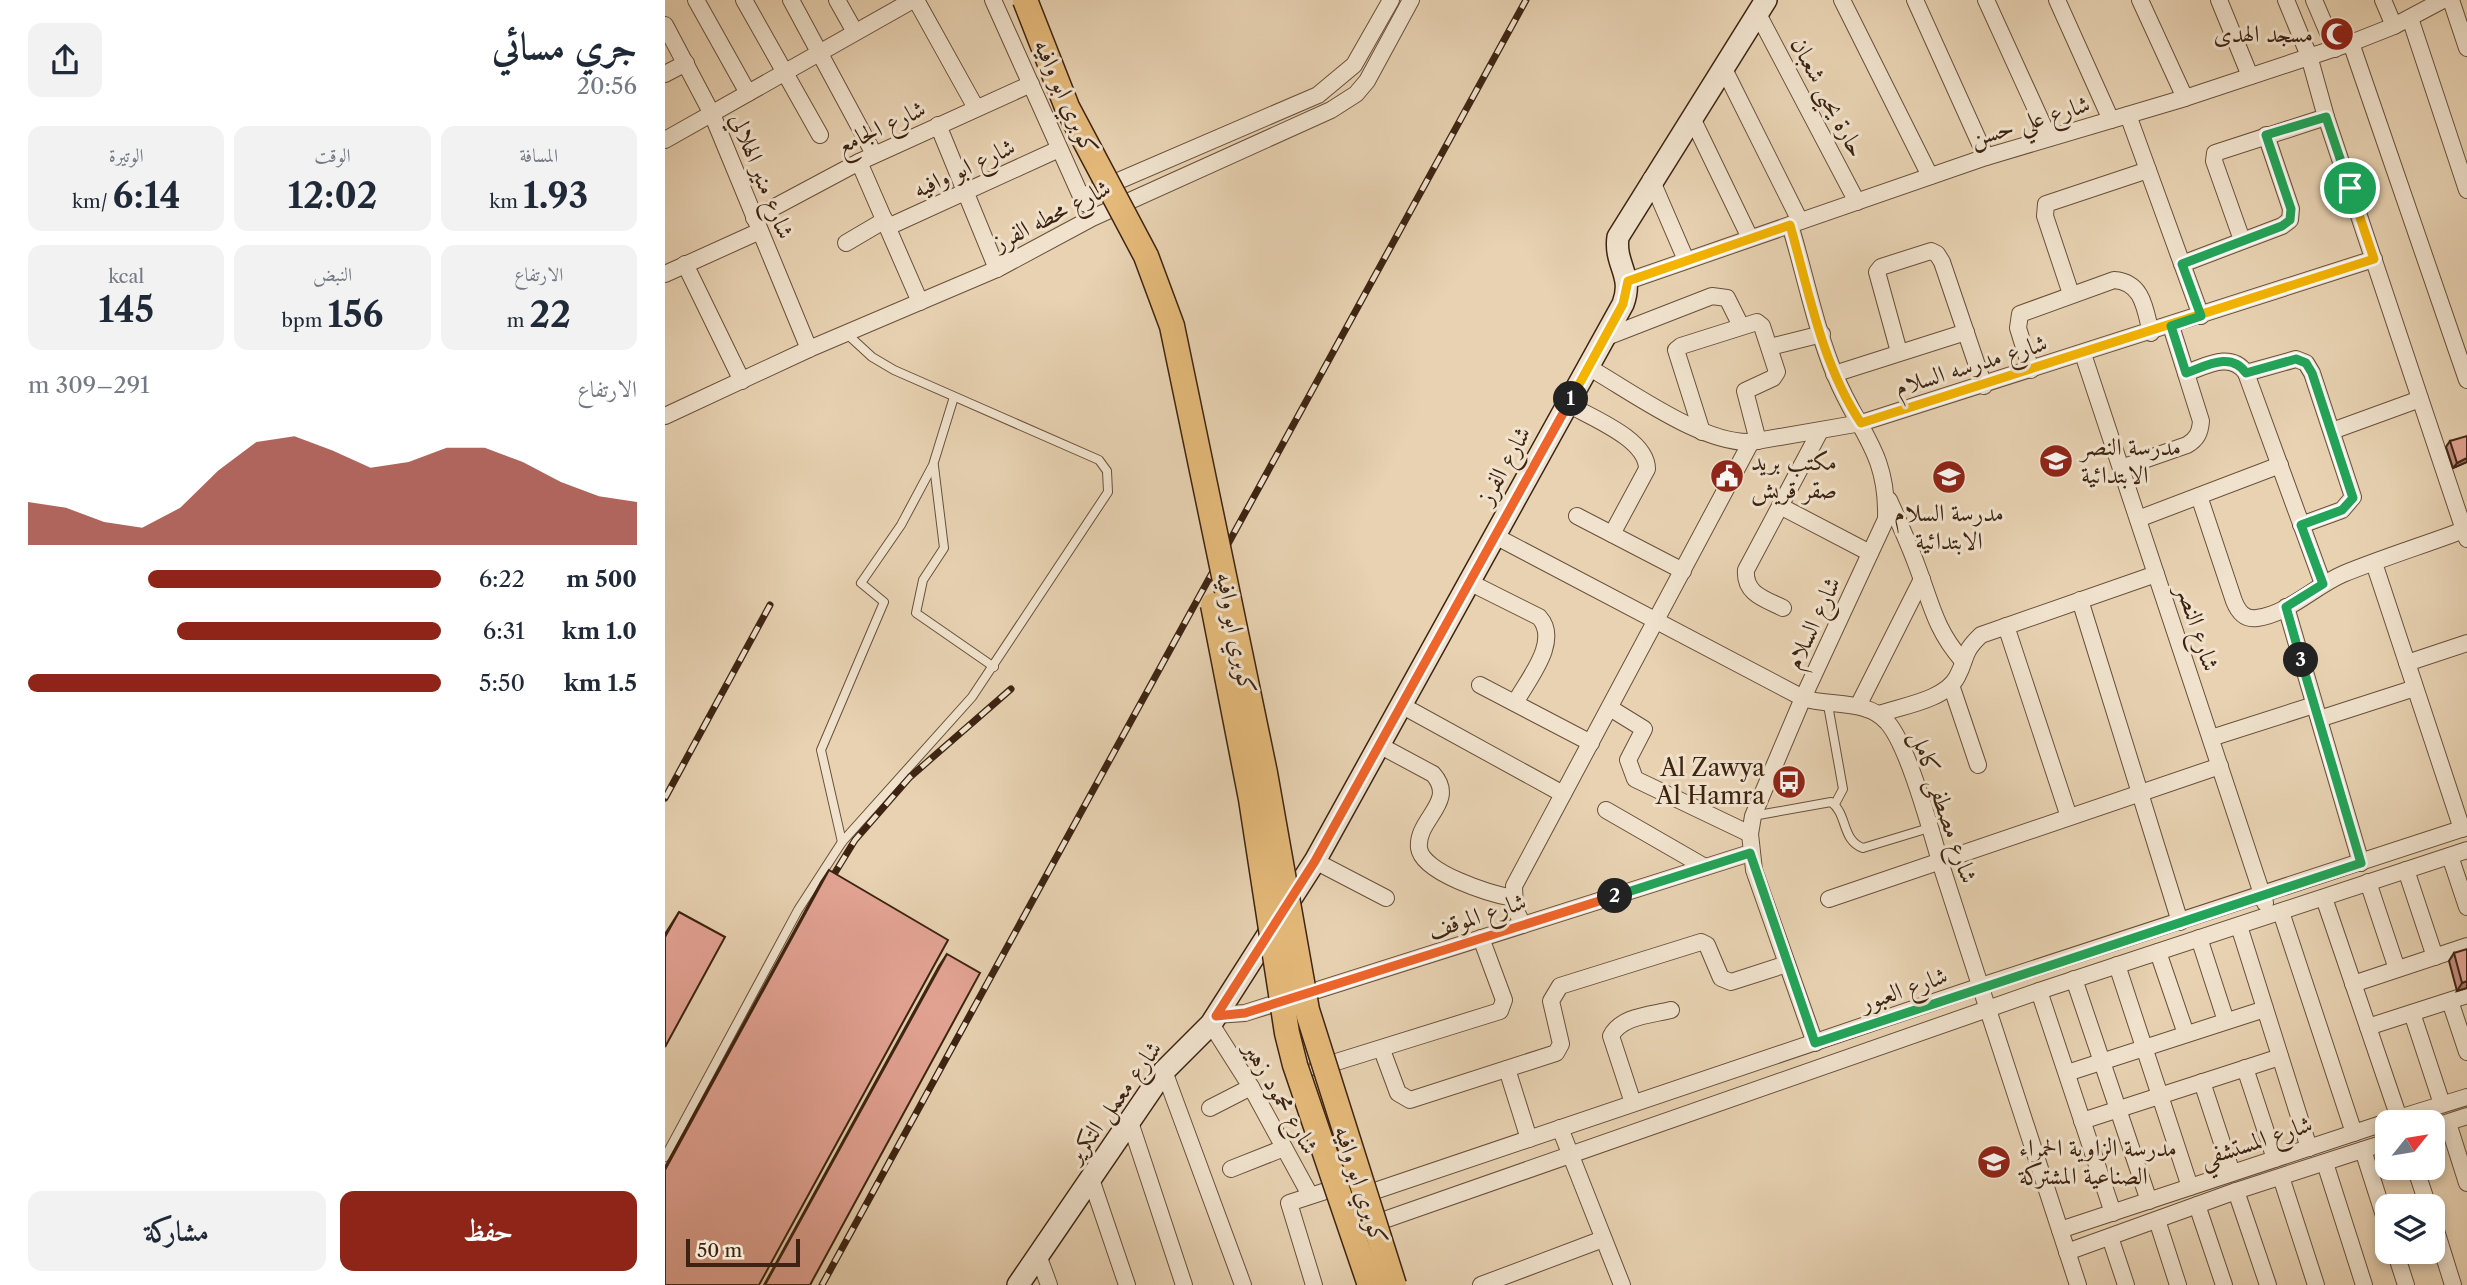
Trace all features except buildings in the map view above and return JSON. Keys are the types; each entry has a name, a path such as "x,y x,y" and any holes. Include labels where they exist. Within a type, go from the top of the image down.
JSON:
{"main road":[{"name":"كوبري ابو وافيه","path":"1007,0 1052,113 1143,286 1158,328 1251,799 1287,1033 1295,1065 1370,1285"},
{"name":"كوبري ابو وافيه","path":"1025,0 1067,107 1157,279 1179,349 1265,773 1307,1010 1394,1285"}],"street":[{"path":"696,0 748,93"},
{"path":"744,0 820,135"},
{"path":"791,0 874,154"},
{"path":"837,0 855,32"},
{"path":"665,140 821,53 890,6 914,0 976,108"},
{"path":"993,0 1091,218"},
{"name":"شارع محطه الفرز","path":"1081,197 1318,95 1355,65 1391,0"},
{"name":"شارع محطه الفرز","path":"665,416 809,349 997,269 1091,218 1331,110 1356,94 1367,81 1411,0"},
{"path":"1842,0 1930,176"},
{"path":"1915,0 1986,157"},
{"path":"1986,0 2049,138"},
{"path":"2057,0 2111,120"},
{"path":"2140,0 2185,98"},
{"path":"2219,0 2250,76"},
{"path":"2199,496 2238,611 2247,617 2258,618 2286,607 2323,584 2374,563 2465,534 2326,117 2309,56 2286,0"},
{"path":"2314,0 2335,49"},
{"path":"2383,0 2395,26"},
{"name":"شارع علي حسن","path":"1628,281 1986,157 2185,98 2335,49 2395,26 2443,0"},
{"path":"2451,0 2467,48"},
{"path":"1628,281 1618,252 1618,237 1651,179 1762,7"},
{"name":"حارة يحيى شعبان","path":"1762,7 1857,202"},
{"path":"2410,18 2467,190"},
{"name":"شارع منير الهلالي","path":"665,24 712,114 809,349"},
{"path":"2351,43 2467,380"},
{"path":"665,74 685,63"},
{"name":"شارع السلام","path":"1723,67 1795,223 1834,374 1883,470 1887,495 1886,519 1803,698 1753,816 1750,834 1750,853 1815,1043"},
{"name":"شارع الجامع","path":"665,274 757,225 874,154 1031,84"},
{"path":"2129,115 2201,316"},
{"path":"2242,240 2214,157 2218,150 2326,117"},
{"path":"1264,118 1272,137"},
{"path":"1692,118 1750,238"},
{"path":"937,125 997,269"},
{"path":"2182,264 2282,226 2291,215 2266,135"},
{"name":"شارع ابو وافيه","path":"846,243 966,193 1059,149"},
{"path":"859,162 920,302"},
{"path":"2071,294 2045,216 2046,204 2148,170"},
{"path":"1651,179 1686,260"},
{"path":"1899,352 1877,272 1881,267 1924,252 1937,254 1984,386"},
{"name":"شارع مدرسه السلام","path":"1588,367 1702,432 1723,441 1754,442 1819,433 1861,423 1984,386 2374,259"},
{"path":"685,264 741,381"},
{"path":"2031,370 2018,328 2020,314 2114,280 2125,281 2141,296 2151,332"},
{"name":"شارع الفرز","path":"1277,918 1315,861 1568,404 1623,304 1628,281"},
{"path":"1604,338 1712,296 1727,298 1741,326"},
{"path":"1523,925 1513,898 1514,886 1754,442 1745,395 1747,388 1776,375 1770,347 1760,323 1741,326 1676,350 1702,432"},
{"path":"2121,468 2195,440 2201,421 2171,326"},
{"path":"1834,374 1966,332"},
{"path":"1770,347 1822,334"},
{"name":"شارع النصر","path":"2083,354 2263,895 2275,914 2354,1133"},
{"path":"2246,373 2296,359 2306,363 2332,431 2353,498 2342,510 2301,525"},
{"path":"2186,373 2224,360 2241,365 2323,584"},
{"path":"2332,431 2420,400"},
{"path":"1568,404 1638,444 1647,460 1647,468 1612,534"},
{"path":"1783,608 1750,590 1745,581 1746,570 1819,433"},
{"path":"2138,519 2280,466"},
{"path":"1887,495 1922,579 1934,619 1945,641 1962,660"},
{"path":"1780,506 1870,553"},
{"path":"1577,516 1683,571"},
{"name":"شارع مصطفى كامل","path":"1495,536 1803,698 1828,705 1858,706 1879,714 1888,723 1901,745 2078,1285"},
{"path":"2374,563 2464,828"},
{"path":"1879,714 1938,694 1951,684 1958,676 1969,646 1981,635 2156,574"},
{"path":"1858,706 1922,579"},
{"path":"1469,582 1539,617 1545,624 1548,641 1515,703"},
{"path":"2080,600 2180,922"},
{"path":"2286,607 2361,863"},
{"path":"2006,626 2069,817"},
{"path":"2407,663 2467,643"},
{"path":"1951,684 1978,765"},
{"path":"1480,685 1591,743"},
{"path":"2211,738 2415,688"},
{"path":"1401,705 1563,794"},
{"path":"1610,708 1644,729 1628,760 1635,779 1750,834"},
{"path":"1379,745 1433,774 1438,780 1441,798 1420,838 1422,856 1428,863 1477,890 1513,898"},
{"path":"1829,899 2220,766"},
{"path":"1606,810 1705,867"},
{"name":"شارع العبور","path":"1310,1195 1355,1189 1529,1139 1980,986 2464,828"},
{"name":"شارع العبور","path":"1367,1226 1988,1008 2467,850"},
{"name":"شارع الموقف","path":"1214,1020 1245,1013 1750,853"},
{"path":"2450,856 2467,907"},
{"path":"1315,861 1386,898"},
{"path":"2406,870 2435,957"},
{"path":"2368,883 2397,970"},
{"path":"2324,898 2368,1027 2388,1110"},
{"name":"شارع معمل التكرير","path":"1018,1285 1164,1071 1214,1020 1277,918"},
{"path":"2238,926 2309,1148"},
{"path":"1313,1069 1500,1012 1504,1000 1481,938"},
{"path":"2199,938 2226,1021"},
{"path":"1382,1050 1398,1093 1410,1100 1552,1055 1559,1049 1560,1039 1551,1001 1560,986 1693,942 1707,945 1721,978 1731,982 1787,964"},
{"path":"2353,984 2467,946"},
{"path":"2158,952 2186,1034"},
{"path":"2117,965 2190,1187"},
{"path":"2074,979 2149,1201"},
{"path":"2039,991 2113,1213"},
{"path":"2368,1027 2467,995"},
{"path":"2450,1001 2467,1052"},
{"path":"2067,1073 2265,1009"},
{"path":"1633,1103 1611,1036 1616,1027 1624,1022 1671,1010"},
{"path":"2411,1013 2442,1104"},
{"name":"شارع محمود زهير","path":"1214,1020 1310,1195"},
{"path":"2082,1121 2280,1057"},
{"path":"2245,1068 2275,1159"},
{"path":"1507,1069 1529,1139"},
{"path":"1164,1071 1243,1285"},
{"path":"2202,1082 2232,1173"},
{"path":"1210,1108 1251,1087"},
{"name":"شارع المستشفي","path":"2424,1110 2467,1097"},
{"path":"2445,1123 2467,1116"},
{"path":"1130,1122 1184,1285"},
{"name":"شارع المستشفي","path":"2060,1230 2375,1126"},
{"path":"1560,1128 1622,1285"},
{"path":"2445,1136 2467,1183"},
{"name":"شارع المستشفي","path":"2067,1252 2236,1191 2375,1146"},
{"path":"1231,1169 1284,1148"},
{"path":"2363,1150 2377,1194"},
{"path":"2325,1163 2364,1285"},
{"path":"2281,1177 2316,1285"},
{"path":"1091,1179 1127,1285"},
{"path":"2236,1191 2268,1285"},
{"path":"1310,1195 1291,1202 1288,1206 1314,1285"},
{"path":"2197,1205 2224,1285"},
{"path":"2157,1220 2178,1285"},
{"path":"2110,1237 2126,1285"},
{"path":"1481,1285 1523,1278 1604,1239"},
{"path":"1038,1255 1049,1285"},
{"path":"2445,1259 2453,1285"},
{"path":"2399,1264 2406,1285"}],"lane":[{"path":"665,1157 798,909 842,842 972,697 1108,492 1107,471 1099,460 894,370 846,334"},
{"path":"842,842 821,750 884,602 861,583 901,525 933,465 954,397"},
{"path":"933,465 944,548 923,580 916,613 994,667"},
{"path":"1828,705 1843,789 1835,804"},
{"path":"1753,816 1827,801 1835,804 1849,838 1863,848 1929,828"}],"railway":[{"path":"822,1285 1526,0"},
{"path":"665,798 770,605"},
{"path":"825,889 855,840 910,777 1011,689"}],"place":[{"name":"مسجد الهدى","path":"2337,34"},
{"name":"مدرسة النصر الابتدائية","path":"2056,461"},
{"name":"مكتب بريد صقر قريش","path":"1727,476"},
{"name":"مدرسة السلام الابتدائية","path":"1949,477"},
{"name":"Al Zawya Al Hamra","path":"1789,782"},
{"name":"مدرسة الزاوية الحمراء الصناعية المشتركة","path":"1994,1162"}],"route":[{"path":"2350,188 2326,117 2266,135 2291,209 2290,220 2287,224 2182,264 2201,316 2171,326 2186,373 2224,360 2241,365 2246,373 2296,359 2306,363 2312,373 2353,489 2353,498 2342,510 2301,525 2323,584 2286,607 2361,863 1980,986 1815,1043 1750,853 1245,1013 1216,1016 1315,861 1623,304 1628,281 1790,225 1834,374 1861,423 1984,386 2201,316 2374,259 2350,188"}]}
